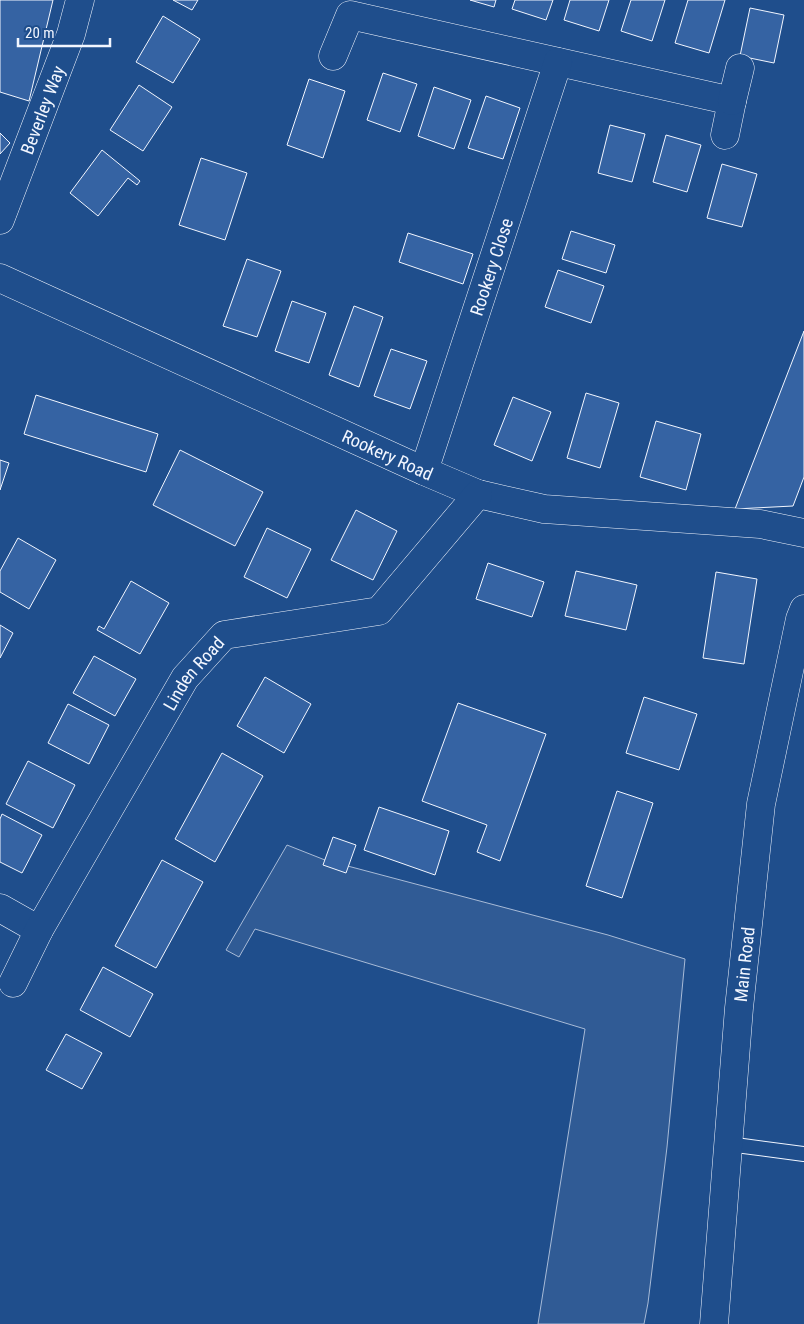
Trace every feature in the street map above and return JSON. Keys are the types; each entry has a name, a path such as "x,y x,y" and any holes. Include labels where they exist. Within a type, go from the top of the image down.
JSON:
{"street":[{"name":"Beverley Way","path":"0,220 71,34 80,0"},
{"path":"333,56 353,8 558,62 732,101"},
{"name":"Rookery Close","path":"424,471 558,62"},
{"path":"725,135 740,68"},
{"name":"Rookery Road","path":"0,278 478,494 544,509 760,524 804,533"},
{"name":"Linden Road","path":"13,983 39,930 184,678 224,635 380,611 478,494"},
{"name":"Main Road","path":"714,1324 739,1008 761,804 800,619 804,609"},
{"path":"0,908 39,930"}],"lane":[{"path":"728,1144 804,1154"}],"shaded area":[{"path":"287,845 325,860 608,935 685,959 667,1147 644,1324 538,1324 585,1029 255,929 239,957 226,950"}],"building":[{"path":"0,0 53,0 29,101 0,92"},
{"path":"173,0 198,0 192,10"},
{"path":"470,0 496,0 494,7"},
{"path":"515,0 553,0 546,20 512,9"},
{"path":"570,0 609,0 599,31 564,20"},
{"path":"631,0 665,0 652,41 621,31"},
{"path":"688,0 725,0 709,53 675,43"},
{"path":"750,8 784,15 774,63 740,56"},
{"path":"163,16 200,39 173,83 136,62"},
{"path":"383,73 417,84 400,132 367,120"},
{"path":"309,79 345,91 323,158 287,145"},
{"path":"139,85 172,107 143,151 110,130"},
{"path":"434,87 471,100 454,149 418,136"},
{"path":"486,96 520,108 503,159 468,148"},
{"path":"610,125 645,134 632,182 598,173"},
{"path":"0,133 10,143 0,154"},
{"path":"666,135 701,145 687,192 653,182"},
{"path":"102,150 140,181 137,185 128,178 98,216 70,193"},
{"path":"201,158 247,173 225,240 179,225"},
{"path":"722,164 757,174 742,227 707,218"},
{"path":"571,231 615,245 606,273 562,259"},
{"path":"408,233 473,254 463,284 399,262"},
{"path":"247,259 281,271 257,337 223,326"},
{"path":"558,270 604,286 591,323 545,307"},
{"path":"292,301 326,313 309,363 275,351"},
{"path":"354,306 383,317 359,387 329,375"},
{"path":"804,331 804,477 793,506 735,509"},
{"path":"391,349 427,361 410,409 374,396"},
{"path":"586,393 619,403 600,468 567,458"},
{"path":"36,395 158,434 146,472 24,434"},
{"path":"513,397 551,412 532,461 494,445"},
{"path":"656,421 701,434 686,490 640,477"},
{"path":"180,450 263,492 235,546 153,505"},
{"path":"0,460 9,463 0,490"},
{"path":"356,510 397,531 373,580 331,560"},
{"path":"267,528 311,549 287,598 244,577"},
{"path":"18,538 56,560 29,609 0,592 0,571"},
{"path":"488,563 544,582 532,617 476,599"},
{"path":"576,571 637,585 626,630 565,616"},
{"path":"716,572 757,579 744,664 703,658"},
{"path":"131,581 169,603 140,654 97,630 99,626 104,629"},
{"path":"0,625 13,633 0,658"},
{"path":"94,656 136,679 115,716 73,693"},
{"path":"265,677 311,704 284,753 237,726"},
{"path":"644,697 697,714 679,770 626,753"},
{"path":"458,703 546,734 500,861 477,852 487,825 422,801"},
{"path":"68,704 109,725 89,764 48,743"},
{"path":"222,753 263,776 215,862 175,839"},
{"path":"28,761 75,785 53,828 6,804"},
{"path":"617,791 653,803 622,898 586,886"},
{"path":"379,807 449,831 435,875 364,850"},
{"path":"2,814 42,835 22,873 0,862 0,819"},
{"path":"333,837 356,845 346,873 323,865"},
{"path":"162,860 203,882 156,968 115,946"},
{"path":"103,967 153,994 130,1037 80,1010"},
{"path":"66,1034 102,1053 82,1089 46,1070"}]}
